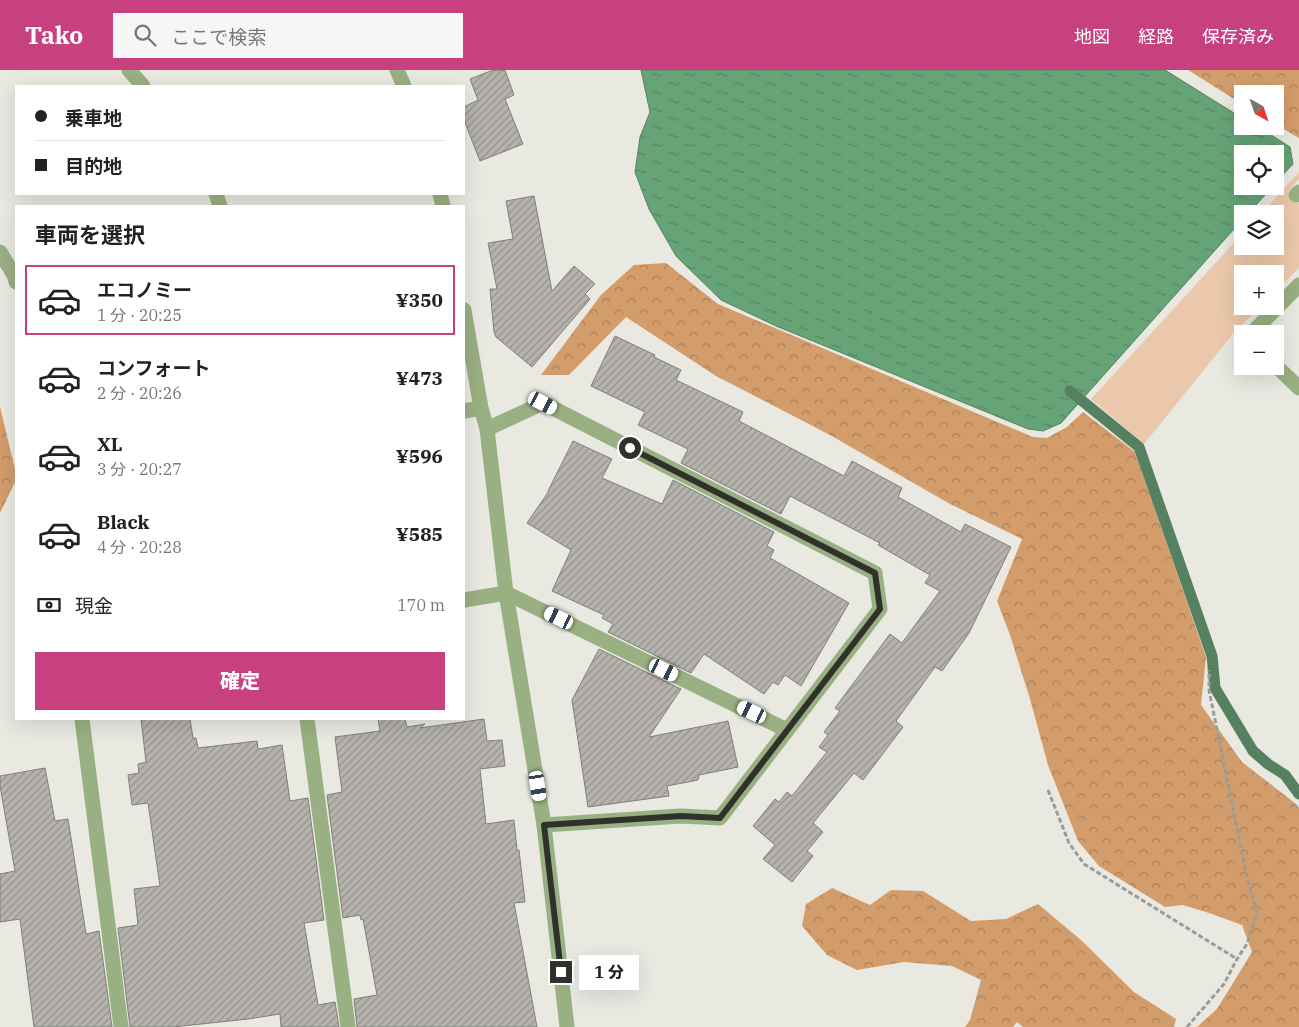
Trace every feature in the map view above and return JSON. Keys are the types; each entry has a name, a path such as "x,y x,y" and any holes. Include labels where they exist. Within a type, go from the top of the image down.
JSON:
{"street":[{"path":"129,70 142,85"},
{"path":"397,70 404,85"},
{"path":"0,252 15,278"},
{"path":"1260,325 1299,285"},
{"path":"465,316 480,408 487,429 506,593 544,825 568,1027"},
{"path":"1284,374 1299,388"},
{"path":"487,429 543,403 875,573 880,609 720,818 681,816 544,825"},
{"path":"465,411 480,408"},
{"path":"465,600 506,593 787,730"},
{"path":"82,720 121,1027"},
{"path":"306,720 348,1027"}],"path":[{"path":"1186,1027 1224,984 1247,944 1257,914 1246,873 1209,690 1209,670"},
{"path":"1048,790 1068,843 1084,864 1237,959"}],"shaded area":[{"path":"1299,172 1299,179 1288,192 1299,204 1299,268 1284,283 1284,265 1234,265 1234,315 1252,315 1242,325 1234,325 1234,333 1144,444 1091,399 1234,243 1234,255 1284,255 1284,205 1269,205 1278,195 1284,195 1284,189"}],"green space":[{"path":"1188,70 1299,70 1299,138 1284,129 1284,85 1234,85 1234,99"},
{"path":"666,263 718,304 1033,437 1047,438 1067,427 1083,412 1135,452 1206,657 1201,705 1242,762 1299,808 1299,1027 1197,1027 1217,1009 1252,952 1242,925 1183,905 1165,907 1099,866 1078,841 1048,765 1030,699 997,601 1022,539 950,504 830,435 716,376 626,317 569,375 541,375 601,295 634,265"},
{"path":"0,407 15,469 15,482 0,513"},
{"path":"832,888 870,905 891,890 923,891 971,921 1006,919 1038,904 1081,940 1134,992 1176,1019 1174,1027 1023,1027 1017,1022 1013,1027 965,1027 970,1020 981,980 952,966 904,962 857,970 827,955 802,926 806,904"}],"water":[{"path":"641,70 1165,70 1234,113 1234,135 1271,135 1290,147 1293,164 1284,174 1284,145 1234,145 1234,195 1265,195 1256,205 1234,205 1234,229 1061,423 1043,431 1028,429 776,326 721,300 676,256 649,209 635,172 640,137 650,112"}],"building":[{"path":"493,70 505,70 514,95 505,99 523,144 480,161 465,123 465,106 478,100 470,79"},
{"path":"534,196 552,291 574,266 595,284 585,294 590,299 532,367 496,337 494,332 490,289 497,289 488,243 513,239 506,201"},
{"path":"615,336 681,370 676,380 743,412 739,421 844,476 852,461 902,488 898,497 961,532 965,524 1011,547 969,633 942,671 935,667 896,721 903,727 863,780 854,773 813,823 823,832 807,851 813,856 792,882 763,859 775,845 753,826 775,799 779,802 787,792 792,796 827,752 819,747 828,735 824,732 840,711 835,708 890,634 902,643 940,591 925,583 930,575 878,545 880,543 790,496 781,514 681,463 688,449 638,425 645,412 591,386"},
{"path":"573,441 612,459 602,478 662,504 673,480 774,532 767,546 774,550 770,558 849,603 801,686 785,675 778,685 773,682 764,694 704,654 691,673 608,632 613,624 602,618 604,615 552,591 571,550 527,523 549,491"},
{"path":"599,649 681,689 649,737 728,721 738,767 699,775 698,780 667,786 669,796 588,807 572,700"},
{"path":"484,719 487,741 502,740 505,766 480,769 486,824 514,820 525,902 514,903 537,1027 357,1027 354,999 377,995 363,919 361,920 360,915 343,918 327,795 342,792 335,737 380,731 378,720 405,720 407,727 425,724 420,728"},
{"path":"141,720 190,720 193,738 196,738 198,748 257,741 258,749 282,745 290,801 308,798 324,920 304,923 318,1005 335,1002 339,1027 281,1027 280,1014 173,1027 130,1027 118,928 138,925 134,889 160,886 148,803 132,805 128,775 139,773 138,764 146,762"},
{"path":"45,768 55,821 68,819 86,934 99,931 112,1027 34,1027 20,919 0,922 0,874 15,871 0,786 0,776"}],"waterway":[{"path":"1070,391 1139,447 1212,656 1215,688 1253,751 1285,775 1299,794"}],"route":[{"path":"561,972 544,825 681,816 720,818 880,609 875,573 630,448"}]}
